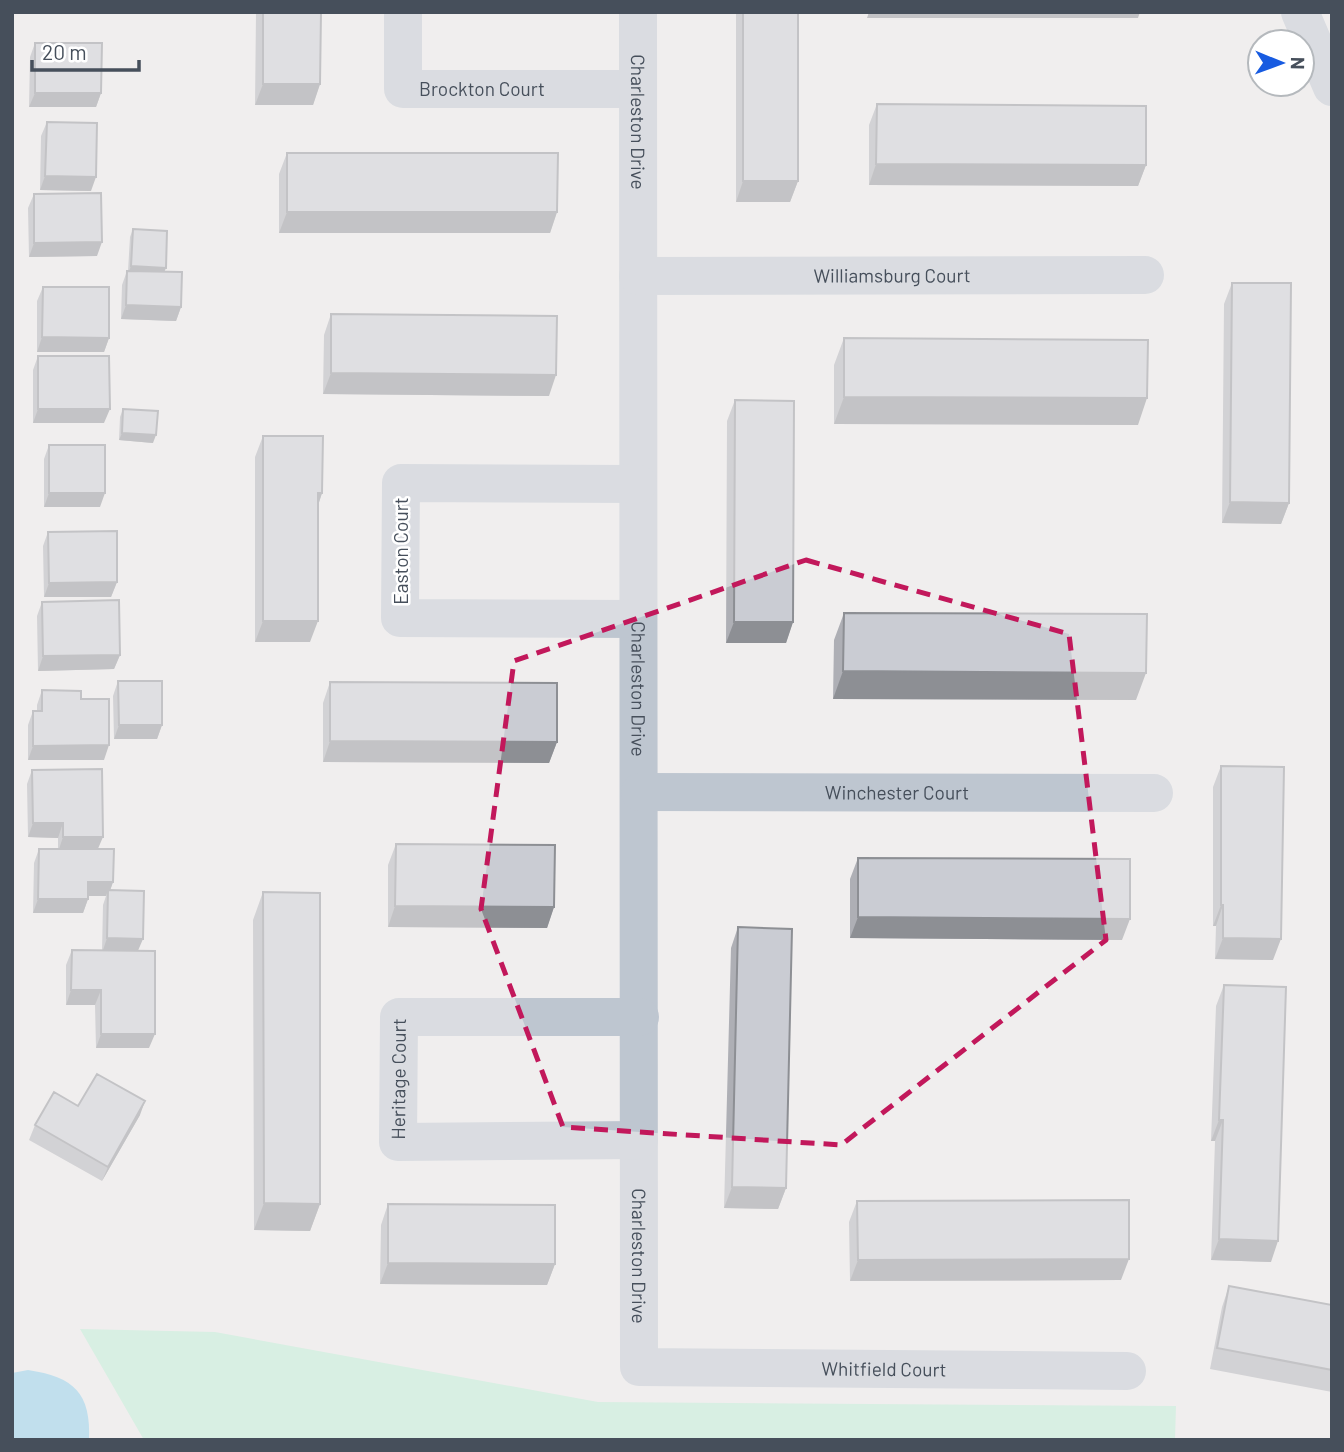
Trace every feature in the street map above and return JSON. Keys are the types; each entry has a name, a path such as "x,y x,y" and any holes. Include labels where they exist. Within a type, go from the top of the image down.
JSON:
{"street":[{"name":"Brockton Court","path":"403,12 403,89 638,89"},
{"name":"Charleston Drive","path":"638,12 639,1367"},
{"path":"1300,12 1332,87"},
{"name":"Williamsburg Court","path":"638,276 1145,275"},
{"name":"Easton Court","path":"638,484 401,483 400,618 638,619"},
{"name":"Winchester Court","path":"640,792 1154,793"},
{"name":"Heritage Court","path":"639,1140 398,1142 399,1017 640,1017"},
{"name":"Whitfield Court","path":"639,1367 1127,1371"}],"highlighted area":[{"path":"806,560 1069,634 1106,940 841,1145 563,1127 481,909 514,661"}],"green space":[{"path":"80,1329 215,1332 598,1402 1176,1406 1175,1440 144,1440"}],"water":[{"path":"28,1370 57,1377 76,1390 87,1410 89,1440 12,1440 12,1373"}],"building":[{"path":"263,12 321,12 320,84 263,84"},
{"path":"743,12 798,12 798,181 743,181"},
{"path":"35,43 102,43 101,93 35,93"},
{"path":"877,104 1146,106 1146,165 876,164"},
{"path":"47,122 97,123 96,177 45,176"},
{"path":"287,153 558,153 557,212 287,212"},
{"path":"101,193 102,242 34,243 34,194"},
{"path":"133,229 167,231 166,268 131,266"},
{"path":"127,271 182,272 181,307 126,305"},
{"path":"1232,283 1291,283 1289,503 1230,502"},
{"path":"43,287 109,287 109,338 42,337"},
{"path":"331,314 557,316 556,375 331,373"},
{"path":"844,338 1148,340 1147,398 844,397"},
{"path":"38,356 109,356 110,409 38,409"},
{"path":"735,400 794,401 793,622 734,622"},
{"path":"123,409 158,411 156,435 122,433"},
{"path":"263,436 323,436 322,493 318,493 318,621 263,621"},
{"path":"49,445 105,445 105,493 49,493"},
{"path":"117,531 117,582 49,583 48,532"},
{"path":"119,600 120,655 43,656 42,602"},
{"path":"844,613 1147,614 1146,673 843,671"},
{"path":"118,681 162,681 162,725 119,725"},
{"path":"330,682 557,683 557,742 330,741"},
{"path":"42,690 81,691 81,699 109,699 109,745 33,746 33,711 42,711"},
{"path":"1221,766 1284,767 1281,939 1223,938"},
{"path":"102,769 103,837 63,837 63,823 33,823 32,770"},
{"path":"396,844 555,845 554,907 395,906"},
{"path":"39,849 114,849 113,882 88,882 88,899 38,899"},
{"path":"858,858 1130,859 1130,919 858,917"},
{"path":"108,890 144,891 143,939 107,938"},
{"path":"263,892 320,893 320,1204 264,1203"},
{"path":"738,927 792,929 786,1188 732,1187"},
{"path":"72,950 155,951 155,1034 101,1034 101,990 71,990"},
{"path":"1224,985 1286,987 1278,1241 1219,1239 1223,1120 1219,1120"},
{"path":"97,1074 145,1101 108,1167 35,1125 54,1092 78,1106"},
{"path":"1129,1200 1129,1259 858,1260 857,1201"},
{"path":"388,1204 555,1205 555,1264 388,1263"},
{"path":"1229,1286 1332,1305 1332,1370 1217,1348"}]}
